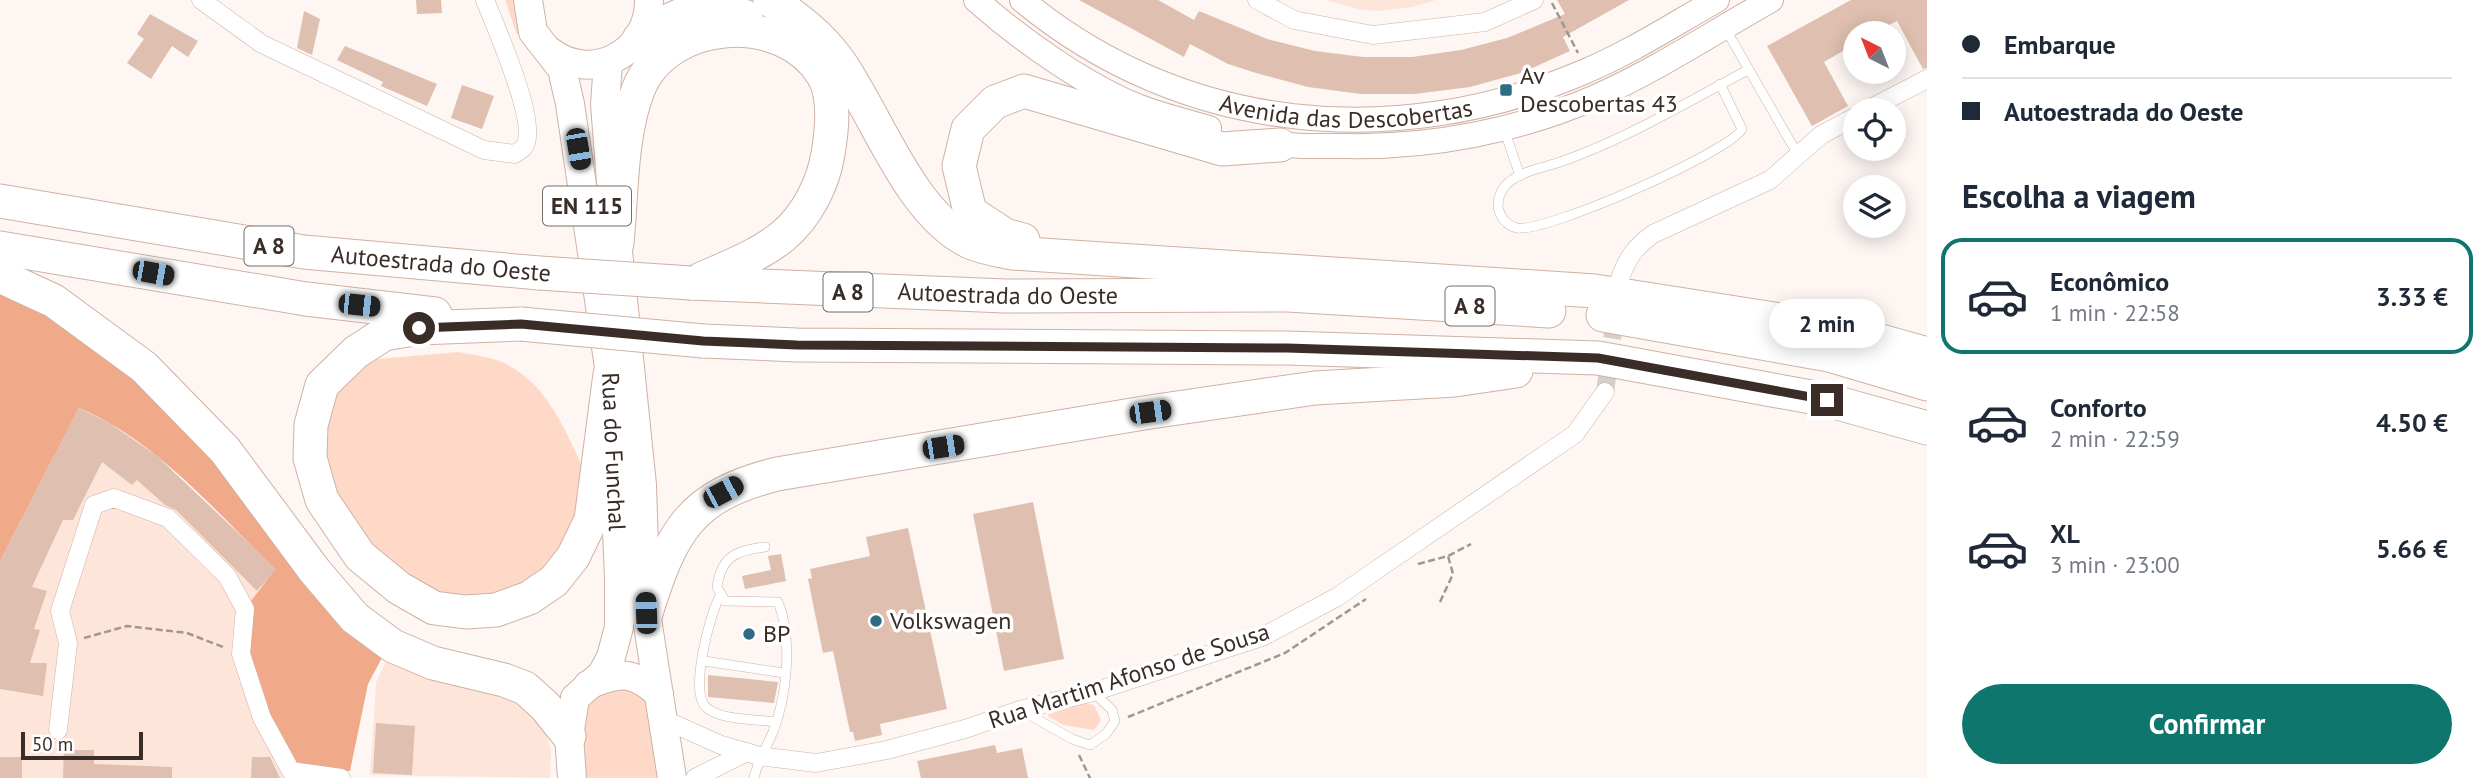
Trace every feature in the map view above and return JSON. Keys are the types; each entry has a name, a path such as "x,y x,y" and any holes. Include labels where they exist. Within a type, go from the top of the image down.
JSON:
{"highway":[{"path":"770,0 802,21 838,60 879,133 931,211 969,242 1012,253 1595,291 1838,329 1927,354"},
{"path":"639,39 677,14 705,10 730,11 751,19 788,41 823,76 831,104 831,134 825,173 808,206 783,236 691,284"},
{"path":"617,243 628,128 639,88 659,62 684,41 711,31 734,29 788,41"},
{"path":"1083,256 1005,235 970,212 958,166 968,129 995,102 1024,90 1223,149 1280,145"},
{"name":"Autoestrada do Oeste","path":"0,201 304,252 691,284 1005,296 1289,295 1596,314 1829,355 1927,384"},
{"name":"Autoestrada do Oeste","path":"0,247 306,299 521,324 703,341 810,345 1287,348 1598,358 1827,400 1927,428"},
{"path":"0,276 54,301 144,367 225,450 314,570 355,618 393,646 433,663 504,680 525,688 545,706 569,736"},
{"path":"521,324 419,328 384,334 356,352 321,384 311,425 310,458 322,500 360,556 399,588 434,608 496,610 529,598 554,581 573,557 591,520 610,374"},
{"path":"646,613 660,568 681,531 708,501 738,484 777,474 1164,410 1315,388 1455,380 1598,358"}],"main road":[{"name":"Rua do Funchal","path":"528,0 533,32 562,69 570,104 610,374 619,626 602,674 575,698 569,736 572,778"},
{"path":"543,46 557,57 573,64 591,66 608,63 625,53 639,39 646,26 649,0"},
{"name":"Avenida das Descobertas","path":"976,0 1030,44 1083,77 1140,107 1225,133 1280,145 1369,146 1447,141 1541,118 1598,96 1771,0"},
{"name":"Avenida das Descobertas","path":"1022,0 1048,22 1096,53 1151,81 1232,106 1292,119 1368,119 1443,113 1531,91 1587,71 1717,0"},
{"path":"1083,77 1096,53"},
{"name":"Rua do Funchal","path":"608,63 605,104 642,485 646,613 650,656 662,707 672,778"},
{"path":"586,686 613,675 631,676 662,707"}],"street":[{"path":"201,0 262,44 484,150 515,154 524,147 527,139 525,104 485,0"},
{"path":"1257,0 1294,20 1373,35 1485,22 1534,0"},
{"path":"1890,98 1927,79"},
{"path":"1620,279 1627,258 1653,234 1770,180 1821,135 1843,123"},
{"name":"Rua Martim Afonso de Sousa","path":"662,707 721,746 753,754 816,763 965,729 1020,710 1093,692 1262,637 1337,597 1575,434 1605,392"},
{"path":"58,730 68,643 60,611 94,505 114,498 169,518 228,576 245,609 241,654 262,718 291,771 341,778"},
{"path":"695,778 753,754"}],"lane":[{"path":"1724,27 1798,155"},
{"path":"1720,85 1742,129 1738,136 1689,164 1598,205 1531,228 1517,228 1507,223 1499,212 1498,198 1503,188 1520,176 1597,148 1748,70"},
{"path":"1503,127 1520,176"},
{"path":"754,778 753,754 776,722 782,707 783,673 789,644 785,618 778,602 725,601 717,587 719,572 725,560 737,551 765,547"},
{"path":"721,594 710,618 698,687 699,699 706,708 719,714 776,722"},
{"path":"704,661 783,673"},
{"path":"1020,710 1072,739 1090,745 1106,734 1115,721 1112,710 1093,692"}],"path":[{"path":"1550,0 1562,23"},
{"path":"1440,602 1453,574 1448,556"},
{"path":"68,643 127,626 187,633 241,654"},
{"path":"1072,739 1090,778"}],"shaded area":[{"path":"505,0 514,0 522,32 517,35"},
{"path":"1327,0 1436,0 1412,7 1379,11 1357,9"},
{"path":"0,287 48,310 137,374 386,650 368,684 350,771 291,771 241,654 245,609 275,569 184,479 134,439 107,422 79,408 0,561"},
{"path":"459,352 497,360 532,382 556,414 593,488 558,576 466,612 389,580 314,473 322,385 378,359"},
{"path":"79,408 111,424 157,456 276,569 257,591 289,778 0,778 0,561"},
{"path":"387,659 513,695 542,719 551,751 550,778 370,775 376,683"},
{"path":"618,686 646,697 659,778 585,778 582,735 586,711 592,701"},
{"path":"1085,703 1094,705 1101,720 1094,730 1063,725 1048,716 1048,712"}],"building":[{"path":"416,0 441,0 442,13 417,14"},
{"path":"1079,0 1158,0 1194,20 1199,11 1267,39 1315,51 1363,57 1412,57 1461,50 1507,38 1565,14 1557,0 1629,0 1563,37 1570,51 1521,73 1470,87 1414,94 1361,94 1308,87 1256,73 1228,64 1190,44 1184,57"},
{"path":"1851,0 1927,0 1927,68 1923,69 1906,38 1906,21 1843,21 1843,51 1824,62 1844,98 1843,109 1812,126 1767,46"},
{"path":"304,11 320,19 312,55 297,48"},
{"path":"150,14 198,41 188,57 172,46 151,79 127,63 144,39 137,34"},
{"path":"345,46 437,84 427,106 381,86 383,82 337,60"},
{"path":"462,85 494,96 482,129 451,118"},
{"path":"79,408 111,424 157,456 276,569 257,591 176,510 165,505 137,480 132,485 102,462 73,520 63,520 32,587 47,591 34,629 40,630 30,663 47,663 43,696 0,689 0,561"},
{"path":"1033,502 1064,659 1004,671 973,514"},
{"path":"908,528 947,709 880,724 882,735 855,741 853,732 850,732 833,651 823,653 808,579 812,578 810,569 870,556 866,537"},
{"path":"781,554 786,581 745,589 742,576 771,570 768,556"},
{"path":"708,675 778,682 774,703 708,697"},
{"path":"376,723 415,726 412,775 373,773"},
{"path":"995,745 997,753 1022,748 1028,778 921,778 917,761"},
{"path":"64,750 94,750 94,764 172,767 172,778 63,778"},
{"path":"0,757 22,757 22,778 0,778"},
{"path":"252,757 270,757 280,778 251,778"}],"tunnel":[{"path":"1605,392 1616,310"}],"place":[{"name":"Av Descobertas 43","path":"1506,90"},
{"name":"Volkswagen","path":"876,621"},
{"name":"BP","path":"749,634"}],"route":[{"path":"419,328 521,324 703,341 797,345 1287,348 1598,358 1827,400"}]}
